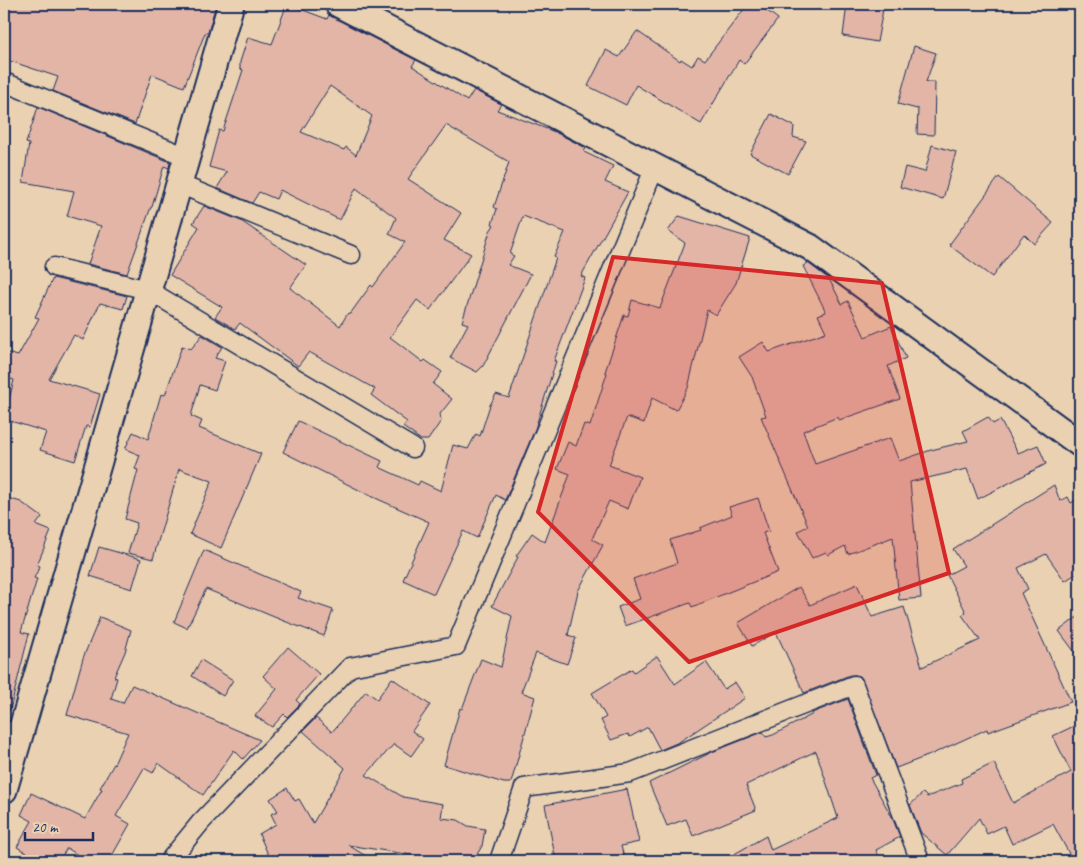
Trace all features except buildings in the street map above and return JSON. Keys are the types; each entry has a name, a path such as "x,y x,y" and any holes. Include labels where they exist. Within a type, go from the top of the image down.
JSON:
{"street":[{"path":"4,790 12,732 148,290 231,4"},
{"path":"338,4 810,247 1080,444"},
{"path":"4,82 187,156"},
{"path":"168,861 200,822 350,667 456,646 655,167"},
{"path":"179,184 352,255"},
{"path":"54,267 148,290 412,448"},
{"path":"499,861 524,788 630,773 854,685 920,861"}],"highlighted area":[{"path":"613,257 882,283 949,573 689,662 538,512"}]}
